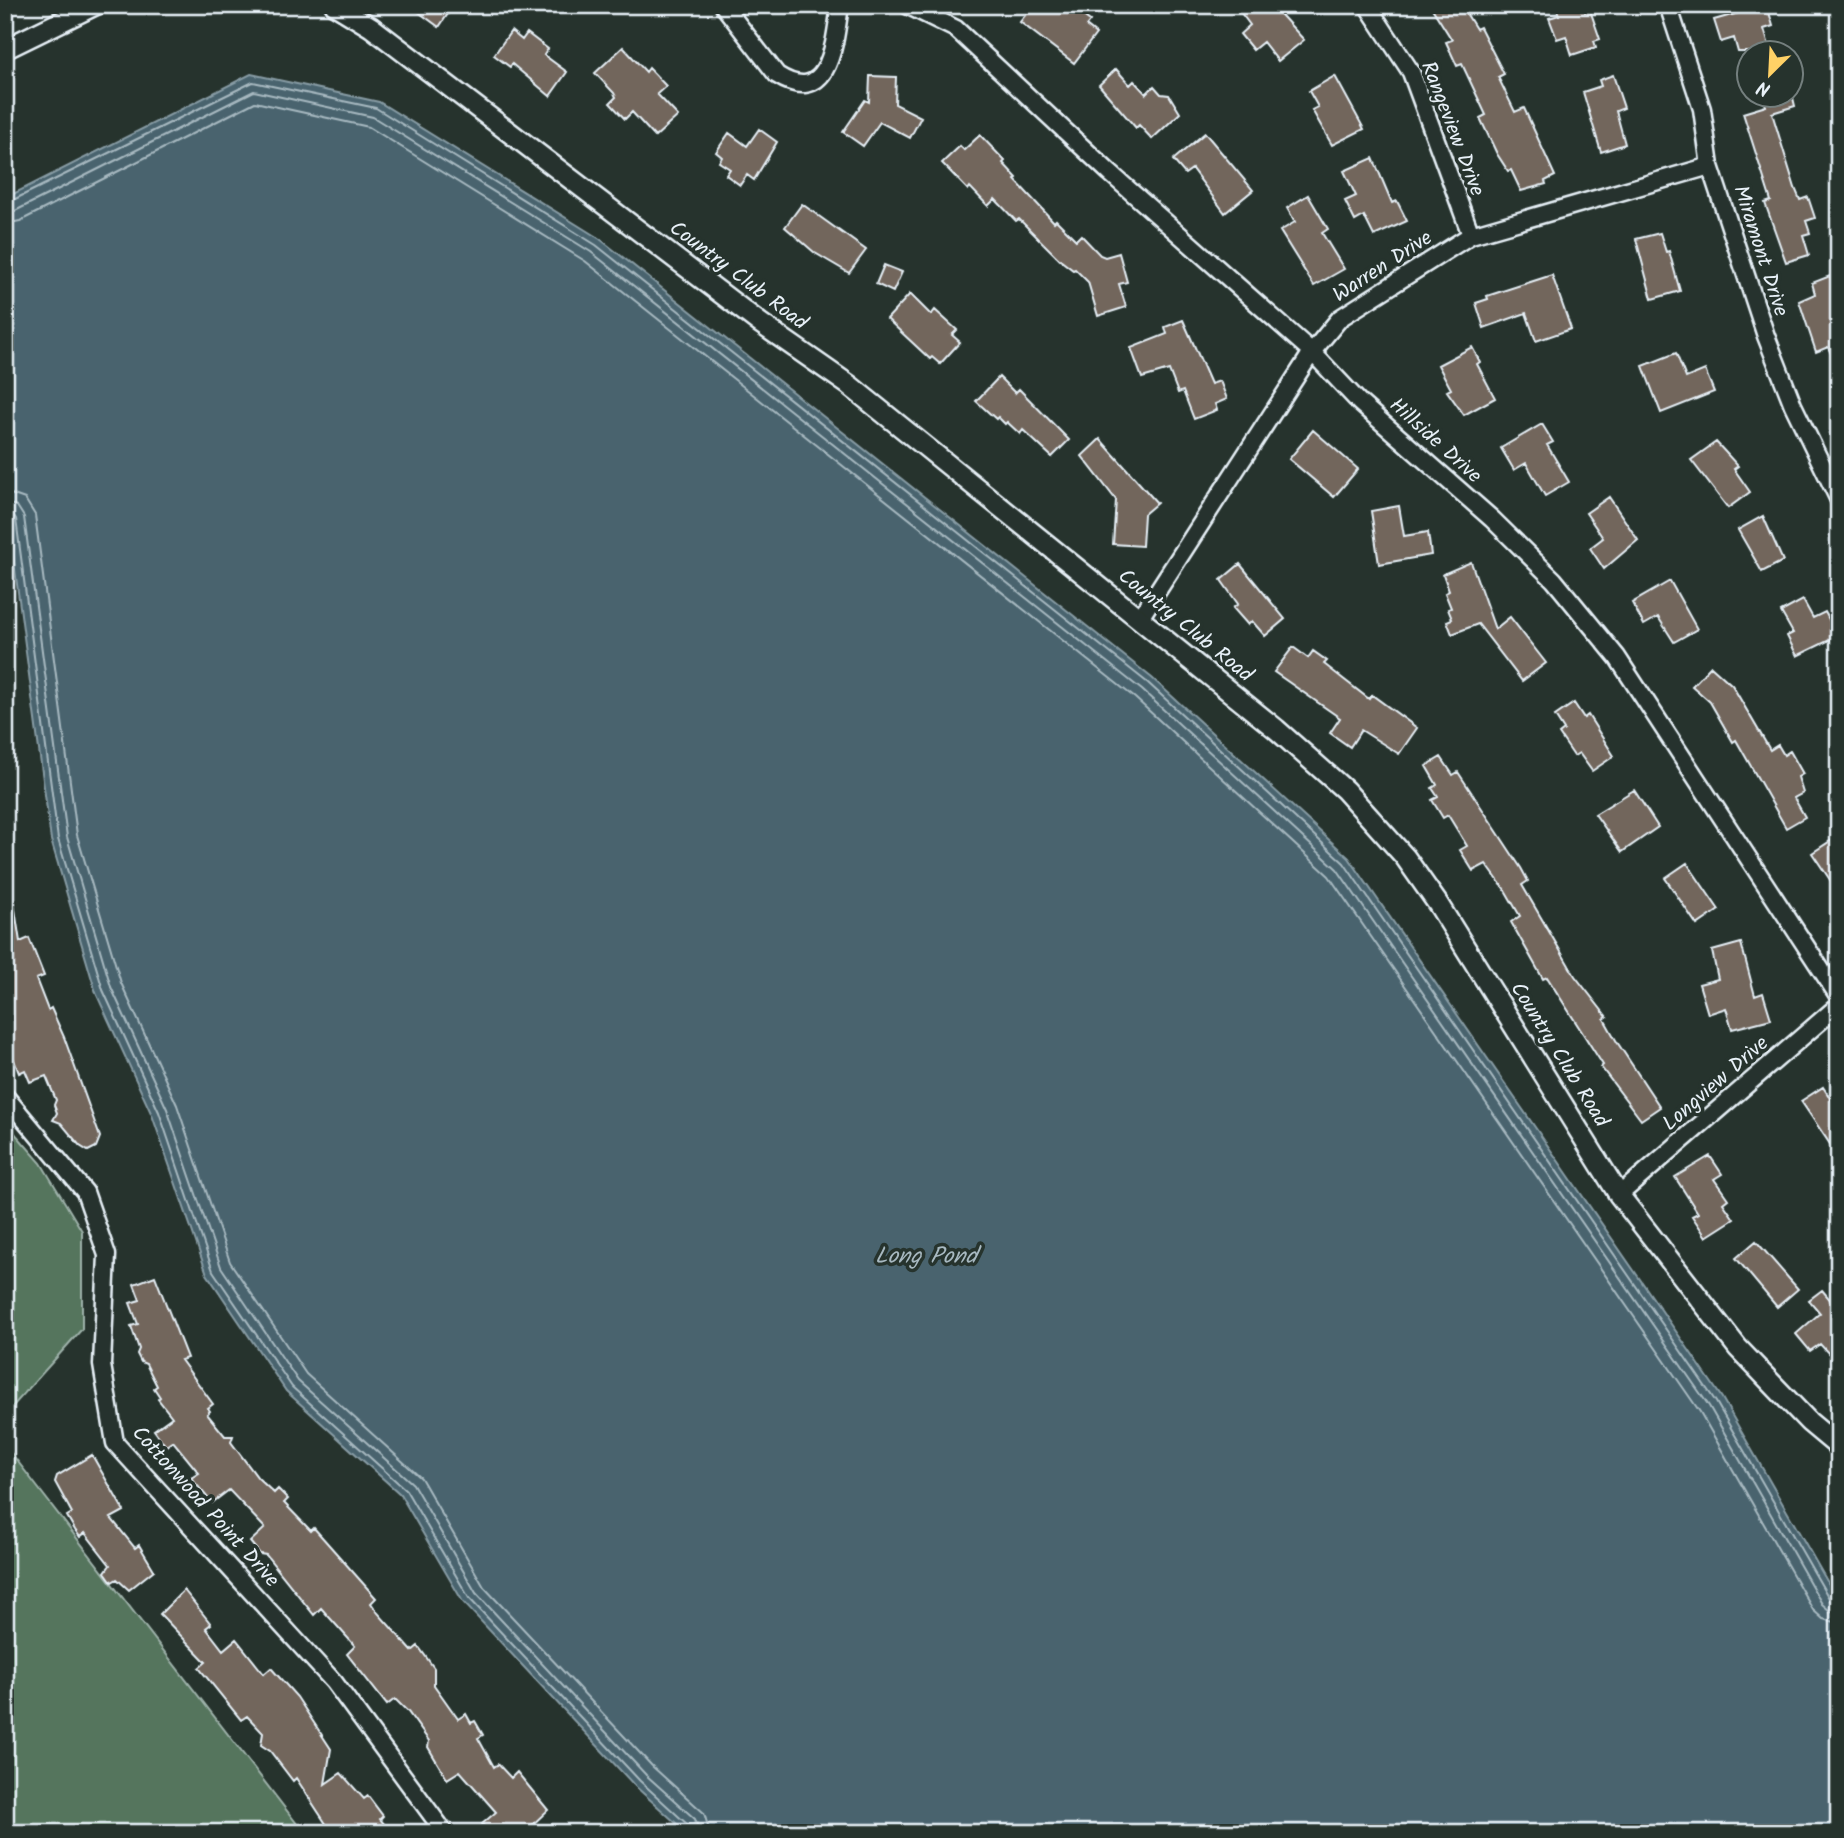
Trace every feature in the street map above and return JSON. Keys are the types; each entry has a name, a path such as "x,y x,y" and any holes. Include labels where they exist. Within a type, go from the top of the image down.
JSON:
{"street":[{"path":"5,49 95,5"},
{"name":"Country Club Road","path":"334,5 371,27 760,323 849,385 1140,618 1335,782 1405,857 1438,904 1619,1195 1738,1348 1809,1422 1839,1447"},
{"path":"723,5 777,75 787,81 800,83 814,80 830,64 840,5"},
{"name":"Hillside Drive","path":"907,5 956,29 1110,173 1312,352 1360,403 1492,519 1590,621 1839,998"},
{"name":"Rangeview Drive","path":"1367,5 1411,72 1471,235"},
{"name":"Miramont Drive","path":"1668,5 1702,109 1710,166 1766,337 1793,405 1839,500"},
{"name":"Warren Drive","path":"1140,618 1312,352 1340,318 1471,235 1710,166"},
{"name":"Longview Drive","path":"1619,1195 1839,1005"},
{"name":"Cottonwood Point Drive","path":"5,1096 85,1192 107,1255 102,1365 115,1443 334,1682 445,1833"}],"green space":[{"path":"5,1122 41,1163 82,1231 82,1329 5,1415"},
{"path":"5,1445 304,1833 5,1833"}],"water":[{"name":"Long Pond","path":"251,74 379,102 600,239 1152,678 1349,858 1722,1398 1839,1602 1839,1833 687,1833 635,1786 463,1602 400,1494 286,1391 207,1274 152,1115 96,993 51,840 5,494 5,198"}],"building":[{"path":"409,5 454,5 439,27"},
{"path":"1033,5 1069,5 1090,21 1086,26 1096,34 1074,63 1020,22"},
{"path":"1235,5 1272,5 1304,40 1278,61 1263,42 1253,50 1240,34 1250,25"},
{"path":"1430,5 1461,5 1476,29 1480,27 1504,74 1498,77 1515,112 1524,108 1555,176 1545,181 1546,184 1521,191 1511,170 1508,171 1480,118 1486,115 1462,64 1457,66 1446,42 1452,40"},
{"path":"1555,5 1583,5 1585,12 1590,10 1600,39 1594,41 1596,47 1572,55 1566,36 1557,39 1549,18 1559,15"},
{"path":"1767,5 1773,26 1764,29 1767,38 1736,38 1736,45 1734,38 1721,42 1714,20"},
{"path":"511,31 522,40 527,33 548,49 544,55 567,72 550,96 512,64 510,67 494,55"},
{"path":"623,47 646,72 649,68 666,86 657,94 678,116 655,137 632,112 625,119 610,103 616,97 614,93 595,73"},
{"path":"1116,69 1130,85 1134,81 1146,94 1154,86 1161,94 1169,95 1180,113 1152,139 1139,125 1136,128 1099,85"},
{"path":"1613,75 1624,108 1616,111 1625,144 1601,152 1583,92 1601,86 1599,80"},
{"path":"870,76 896,77 895,104 921,117 910,138 880,122 863,146 843,132 865,100 869,102"},
{"path":"1335,76 1364,129 1332,145 1312,110 1318,107 1309,91"},
{"path":"1759,108 1788,108 1772,113 1795,188 1800,200 1808,197 1815,218 1806,221 1810,233 1803,235 1809,255 1786,262 1765,203 1771,201 1743,113"},
{"path":"759,129 777,142 754,180 747,175 740,185 726,175 730,169 719,162 722,157 716,152 729,133 747,146"},
{"path":"1205,133 1253,190 1225,213 1192,169 1185,174 1173,160"},
{"path":"980,135 1005,161 1003,163 1017,178 1015,180 1054,222 1056,220 1076,240 1081,235 1100,255 1105,257 1119,253 1127,282 1119,284 1126,307 1098,316 1088,282 1075,269 1060,260 995,199 988,206 942,163 960,146 964,150"},
{"path":"1373,158 1392,203 1397,201 1407,221 1374,236 1364,216 1355,221 1345,201 1356,196 1344,171"},
{"path":"1308,195 1328,229 1322,233 1344,269 1314,286 1280,231 1295,222 1287,208"},
{"path":"802,204 866,250 849,273 815,253 785,227"},
{"path":"1660,233 1666,252 1669,251 1680,291 1652,299 1636,239"},
{"path":"884,265 902,272 893,292 876,284"},
{"path":"1552,275 1571,329 1536,341 1526,313 1484,328 1476,303 1488,299 1487,296"},
{"path":"1830,276 1834,287 1839,285 1839,371 1828,347 1816,352 1799,301 1815,294 1812,283"},
{"path":"910,294 931,315 935,310 957,330 952,335 960,342 940,364 932,357 930,359 887,319"},
{"path":"1183,320 1211,384 1220,381 1227,399 1215,404 1217,410 1194,419 1183,391 1178,393 1169,370 1142,378 1131,348 1167,334 1165,327"},
{"path":"1472,347 1480,362 1477,364 1495,398 1464,415 1447,391 1451,389 1438,365"},
{"path":"1676,353 1686,378 1705,370 1714,392 1661,413 1643,366"},
{"path":"999,377 1015,393 1019,389 1069,440 1052,457 1023,430 1020,434 1007,422 1005,424 998,417 996,419 976,401"},
{"path":"1542,424 1553,442 1547,445 1569,482 1545,496 1526,463 1514,470 1501,448"},
{"path":"1313,430 1358,469 1334,497 1289,459"},
{"path":"1100,439 1157,503 1144,514 1142,546 1113,544 1116,500 1082,456"},
{"path":"1716,442 1738,466 1734,469 1750,492 1728,508 1691,460"},
{"path":"1609,497 1638,540 1604,569 1590,548 1603,538 1586,513"},
{"path":"1399,506 1404,536 1428,532 1431,555 1379,564 1371,511"},
{"path":"1763,516 1783,561 1762,572 1738,530"},
{"path":"1471,562 1495,629 1510,617 1546,663 1522,681 1478,624 1452,634 1447,621 1452,619 1448,609 1451,608 1445,593 1449,591 1443,574"},
{"path":"1240,564 1285,619 1265,636 1252,621 1248,625 1233,608 1238,604 1221,580"},
{"path":"1670,581 1697,629 1674,642 1658,617 1644,625 1632,603"},
{"path":"1803,600 1813,618 1825,612 1838,636 1797,656 1787,636 1793,633 1781,612"},
{"path":"1293,647 1308,658 1313,651 1327,661 1324,664 1369,699 1372,695 1417,728 1399,754 1361,730 1350,747 1330,733 1340,718 1274,672"},
{"path":"1711,666 1732,685 1770,750 1778,745 1784,755 1790,751 1803,774 1798,777 1803,793 1794,798 1805,817 1786,828 1736,740 1733,742 1710,702 1692,686"},
{"path":"1574,703 1584,718 1588,715 1614,756 1592,771 1579,753 1574,756 1559,734 1564,730 1555,716"},
{"path":"1441,757 1453,775 1458,772 1521,868 1528,881 1522,885 1575,976 1607,1017 1604,1019 1617,1042 1660,1107 1641,1120 1601,1067 1603,1065 1547,977 1543,979 1511,922 1520,916 1505,890 1486,864 1473,871 1460,850 1467,846 1448,815 1443,818 1432,800 1438,797 1432,788 1437,785 1426,766"},
{"path":"1634,790 1658,827 1622,852 1595,814"},
{"path":"1832,840 1839,851 1839,893 1812,853"},
{"path":"1687,863 1719,910 1697,925 1665,878"},
{"path":"5,903 14,903 20,942 29,938 44,976 36,979 48,1010 51,1008 64,1037 100,1137 96,1147 88,1151 80,1146 61,1123 53,1120 57,1113 54,1105 56,1100 46,1076 30,1082 25,1070 19,1073 9,1047 5,1034"},
{"path":"1741,943 1755,996 1763,993 1771,1019 1732,1029 1726,1008 1708,1014 1699,984 1718,979 1712,951"},
{"path":"1823,1087 1839,1112 1839,1138 1830,1144 1801,1101"},
{"path":"1710,1156 1722,1174 1714,1179 1728,1199 1723,1203 1734,1219 1706,1237 1692,1216 1698,1213 1675,1177"},
{"path":"1756,1241 1798,1289 1777,1307 1736,1258"},
{"path":"155,1276 187,1358 181,1360 213,1404 208,1408 210,1411 207,1414 225,1436 233,1436 231,1442 258,1478 274,1493 278,1489 288,1499 284,1503 311,1531 314,1528 376,1598 371,1603 412,1651 418,1646 434,1668 434,1685 458,1719 466,1714 471,1723 475,1721 483,1735 478,1738 494,1767 498,1764 511,1778 517,1772 548,1810 524,1833 490,1833 482,1824 496,1812 460,1771 447,1779 428,1747 429,1741 408,1712 395,1699 387,1705 347,1654 355,1646 321,1608 314,1615 266,1555 260,1554 250,1542 265,1528 229,1490 212,1503 191,1478 199,1473 173,1441 166,1446 154,1430 172,1417 158,1399 160,1397 154,1388 157,1386 146,1364 141,1362 137,1354 139,1349 131,1326 138,1324 130,1303 140,1300 134,1284"},
{"path":"1822,1290 1839,1310 1839,1315 1833,1321 1839,1328 1839,1365 1820,1344 1810,1351 1796,1334 1820,1313 1809,1300"},
{"path":"92,1455 124,1511 111,1518 135,1548 139,1545 154,1570 129,1590 117,1579 112,1582 105,1572 110,1565 85,1533 80,1537 75,1530 67,1516 72,1513 55,1482 57,1476"},
{"path":"184,1590 211,1624 206,1628 223,1650 236,1639 264,1674 271,1668 297,1697 331,1749 325,1784 341,1773 364,1799 368,1796 383,1816 380,1819 385,1825 375,1833 332,1833 296,1778 293,1781 270,1751 261,1745 263,1733 247,1716 241,1720 199,1668 206,1662 160,1614"}]}
